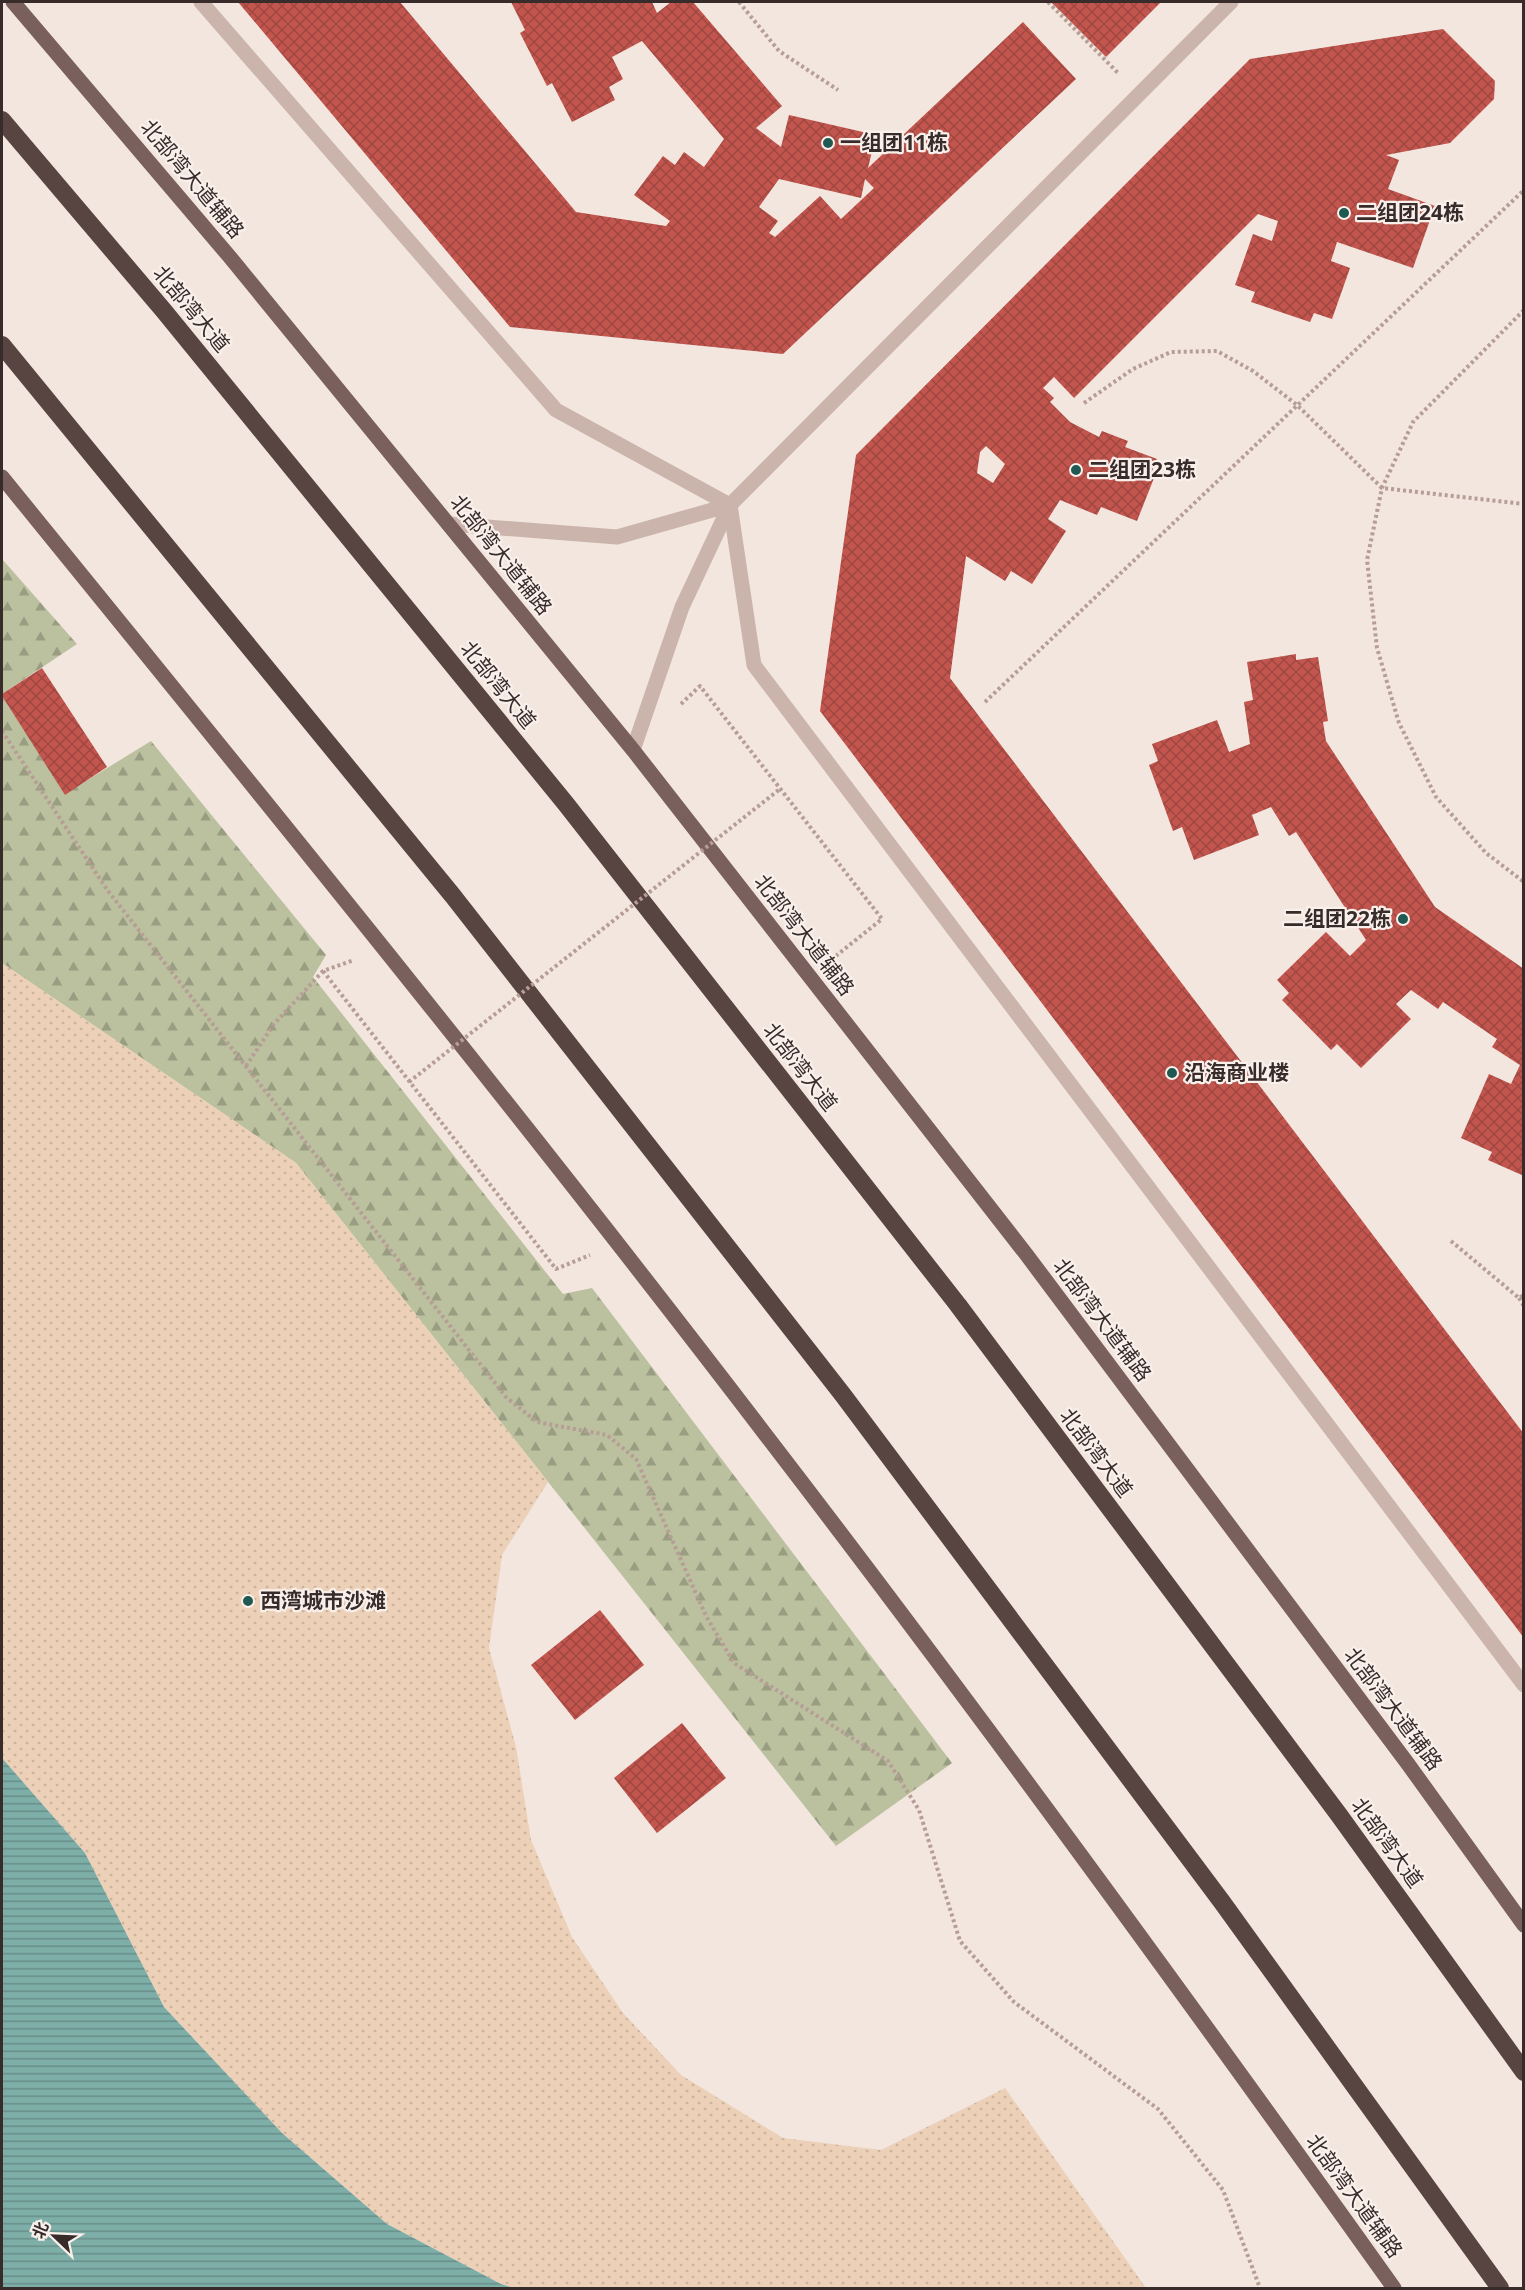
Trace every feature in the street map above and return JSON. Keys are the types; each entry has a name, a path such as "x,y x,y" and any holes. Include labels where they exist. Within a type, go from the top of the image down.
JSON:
{"highway":[{"name":"北部湾大道","path":"2,120 171,320 566,804 936,1277 1339,1815 1524,2072"},
{"path":"2,345 453,896 843,1395 1222,1902 1500,2289"}],"main road":[{"name":"北部湾大道辅路","path":"13,2 229,256 633,750 1026,1254 1521,1917"},
{"name":"北部湾大道辅路","path":"2,477 386,949 775,1447 1154,1953 1394,2289"}],"lane":[{"path":"201,2 556,410 730,505"},
{"path":"633,750 682,606 730,505 1231,2"},
{"path":"449,524 617,537 730,505"},
{"path":"730,505 754,665 1524,1684"}],"path":[{"path":"739,2 779,51 838,90"},
{"path":"1048,2 1138,94"},
{"path":"985,702 1524,190"},
{"path":"1524,310 1413,422 1382,488 1367,560 1377,648 1399,723 1436,797 1486,853 1524,882"},
{"path":"1084,403 1133,369 1171,352 1217,351 1253,371 1297,405 1382,488 1524,504"},
{"path":"700,686 882,920 810,976"},
{"path":"2,731 108,891 506,1397 537,1422 607,1435 636,1459 706,1616 734,1663 888,1761 919,1810 960,1941 1014,2002 1158,2109 1223,2190 1260,2289"},
{"path":"409,1082 780,789"},
{"path":"246,1066 274,1024 323,971 386,949"},
{"path":"323,971 556,1269 616,1244"},
{"path":"1451,1241 1522,1296 1524,1306"}],"green space":[{"path":"2,559 77,644 2,694"},
{"path":"2,696 65,794 151,741 326,955 313,977 563,1294 592,1288 952,1763 836,1846 296,1163 2,963"}],"sand":[{"name":"西湾城市沙滩","path":"2,963 296,1163 548,1482 502,1555 489,1648 516,1747 531,1840 572,1937 623,2013 681,2075 783,2138 881,2150 1005,2088 1146,2288 514,2288 501,2284 387,2224 282,2133 164,2007 85,1853 2,1758"}],"water":[{"path":"2,1758 85,1853 164,2007 282,2133 387,2224 501,2284 514,2288 2,2288"}],"building":[{"path":"238,2 400,2 576,212 666,226 670,221 634,195 663,156 675,165 684,152 704,167 724,139 642,41 612,57 623,79 609,87 615,100 572,122 552,83 547,86 520,33 525,30 511,2 652,2 657,13 671,2 693,2 782,106 756,128 781,147 789,115 876,135 868,168 1023,22 1076,79 783,354 510,327","holes":["779,179 861,198 865,179 874,188 841,219 820,196 775,237 769,233 778,221 759,207"]},
{"path":"1051,2 1161,2 1106,57"},
{"name":"沿海商业楼","path":"1443,29 1495,81 1494,99 1450,143 1386,155 1399,160 1388,189 1435,206 1413,268 1337,242 1331,261 1350,268 1332,319 1314,313 1310,322 1251,302 1255,292 1235,285 1253,234 1272,241 1278,221 1258,214 1074,398 1054,377 1043,388 1054,398 1050,402 1070,422 1099,437 1102,431 1128,441 1125,447 1157,459 1150,476 1154,478 1137,521 1101,507 1097,515 1060,500 1048,519 1066,531 1032,584 1011,571 1005,581 966,556 950,678 1524,1434 1524,1638 820,711 856,455 1250,59","holes":["986,446 1005,464 993,483 977,473 980,452"]},
{"name":"二组团22栋","path":"1296,654 1296,660 1318,657 1328,721 1323,722 1326,741 1435,907 1524,969 1524,1176 1488,1160 1492,1152 1461,1138 1489,1074 1511,1084 1520,1065 1492,1047 1497,1039 1443,1002 1438,1009 1411,990 1396,1004 1411,1019 1361,1068 1337,1044 1331,1050 1282,1000 1289,993 1277,980 1326,932 1350,956 1366,940 1296,832 1289,836 1271,807 1252,815 1259,835 1194,860 1182,827 1173,831 1149,765 1158,761 1152,744 1217,720 1229,752 1250,744 1244,702 1253,700 1247,662"},
{"path":"42,668 107,767 65,795 2,696"},
{"path":"600,1610 644,1665 575,1720 531,1665"},
{"path":"682,1723 726,1778 657,1833 614,1778"}],"place":[{"name":"一组团11栋","path":"828,143"},
{"name":"二组团24栋","path":"1344,213"},
{"name":"二组团23栋","path":"1076,470"},
{"name":"二组团22栋","path":"1403,919"},
{"name":"沿海商业楼","path":"1172,1073"},
{"name":"西湾城市沙滩","path":"248,1601"}]}
